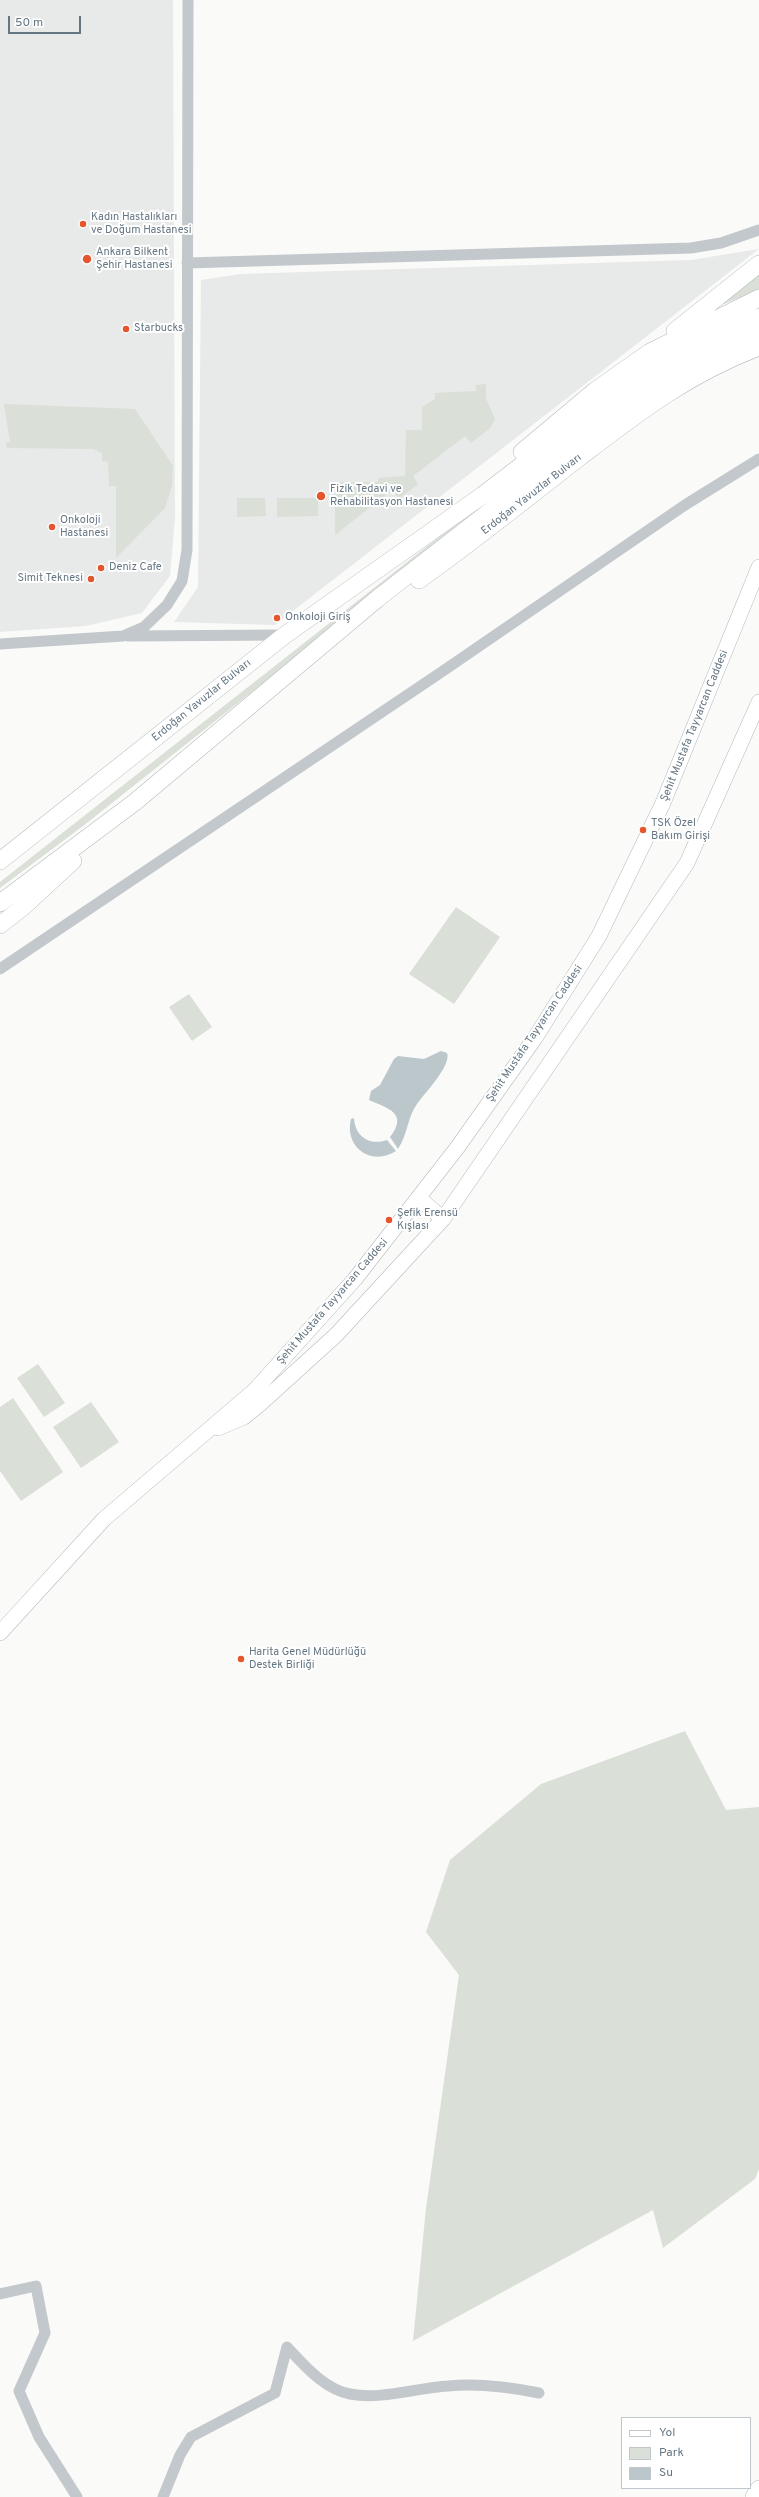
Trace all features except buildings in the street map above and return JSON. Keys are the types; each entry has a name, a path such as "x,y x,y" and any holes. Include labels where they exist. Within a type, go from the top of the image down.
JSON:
{"main road":[{"path":"650,352 759,264"},
{"name":"Erdoğan Yavuzlar Bulvarı","path":"408,547 596,390 650,352 759,298"},
{"name":"Erdoğan Yavuzlar Bulvarı","path":"0,861 285,635 483,495 625,386 702,341 759,317"},
{"name":"Erdoğan Yavuzlar Bulvarı","path":"0,903 135,802 377,599 662,380 723,347 759,332"},
{"name":"Erdoğan Yavuzlar Bulvarı","path":"312,654 460,551 662,396 709,368 759,347"},
{"name":"Şehit Mustafa Tayyarcan Caddesi","path":"0,1633 104,1519 254,1391 297,1345 355,1279 420,1199 535,1038 599,936 666,796 759,567"},
{"name":"Şehit Mustafa Tayyarcan Caddesi","path":"206,1433 244,1417 260,1404 336,1335 443,1219 687,863 759,702"},
{"path":"0,926 23,907 135,802"},
{"path":"420,1199 443,1219"},
{"path":"754,2497 759,2489"}],"street":[{"path":"123,636 144,627 167,606 182,581 187,550 188,0"},
{"path":"187,263 691,248 721,243 759,230"},
{"path":"0,969 443,671 685,505 758,461"},
{"path":"0,644 123,636 285,635"},
{"path":"0,2294 36,2286 45,2333 19,2391 39,2437 77,2497"},
{"path":"163,2497 180,2455 191,2437 275,2394 287,2347 329,2386 350,2394 377,2394 449,2386 509,2386 539,2393"}],"shaded area":[{"name":"Ankara Bilkent Şehir Hastanesi","path":"0,0 173,0 175,518 170,576 142,613 86,626 0,632"},
{"name":"Fizik Tedavi ve Rehabilitasyon Hastanesi","path":"759,249 275,625 174,622 198,587 201,280 240,274 691,260"}],"green space":[{"path":"759,273 759,290 724,304 722,301"},
{"path":"486,384 486,399 495,419 490,428 471,443 465,436 413,476 418,484 399,499 392,490 335,535 335,482 378,482 378,478 405,476 406,430 422,430 422,407 435,399 435,393 476,391 476,385"},
{"path":"4,404 135,409 173,466 172,486 165,508 116,558 116,486 109,486 108,462 102,461 102,453 93,449 7,448 6,443 10,442"},
{"path":"237,498 265,498 266,516 237,517"},
{"path":"277,498 318,498 318,516 277,517"},
{"path":"477,507 481,510 83,826 0,888 0,882"},
{"path":"456,907 500,937 454,1004 409,974"},
{"path":"189,994 212,1027 192,1041 169,1007"},
{"path":"38,1364 65,1403 44,1417 17,1378"},
{"path":"13,1398 63,1472 21,1501 0,1471 0,1407"},
{"path":"91,1402 119,1442 81,1468 53,1427"},
{"path":"685,1731 726,1810 759,1807 759,2169 755,2179 663,2248 653,2210 413,2341 426,2208 459,1975 426,1932 450,1860 541,1784"}],"water":[{"path":"441,1051 447,1053 447,1058 442,1072 414,1109 404,1138 398,1149 390,1137 395,1129 397,1122 396,1117 389,1109 369,1100 371,1091 380,1085 394,1059 398,1056 424,1059"},
{"path":"354,1118 355,1125 360,1135 369,1141 381,1142 387,1140 396,1151 377,1157 362,1152 356,1146 352,1138 350,1129 351,1119"}],"place":[{"name":"Kadın Hastalıkları ve Doğum Hastanesi","path":"83,224"},
{"name":"Ankara Bilkent Şehir Hastanesi","path":"87,259"},
{"name":"Starbucks","path":"126,329"},
{"name":"Fizik Tedavi ve Rehabilitasyon Hastanesi","path":"321,496"},
{"name":"Onkoloji Hastanesi","path":"52,527"},
{"name":"Deniz Cafe","path":"101,568"},
{"name":"Simit Teknesi","path":"91,579"},
{"name":"Onkoloji Giriş","path":"277,618"},
{"name":"TSK Özel Bakım Girişi","path":"643,830"},
{"name":"Şefik Erensü Kışlası","path":"389,1220"},
{"name":"Harita Genel Müdürlüğü Destek Birliği","path":"241,1659"}]}
